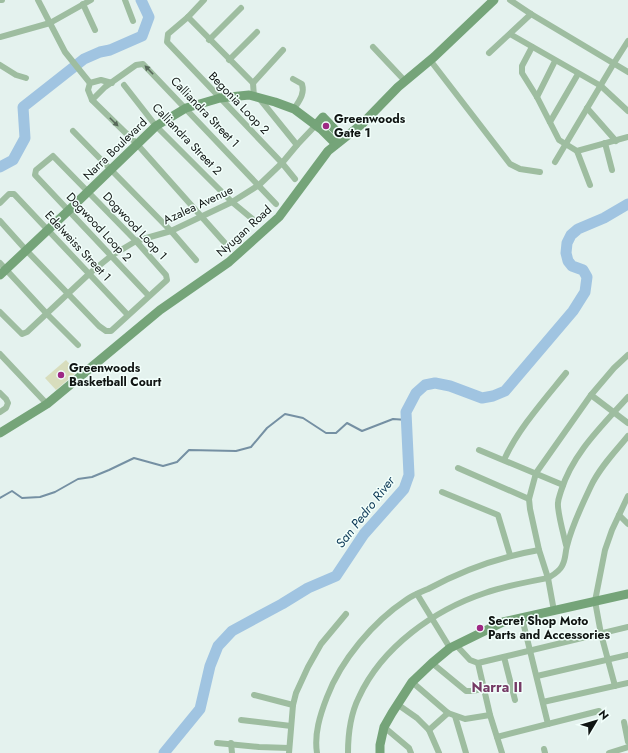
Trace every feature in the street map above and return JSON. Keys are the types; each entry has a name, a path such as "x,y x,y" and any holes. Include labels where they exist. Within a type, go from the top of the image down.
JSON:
{"street":[{"path":"38,0 65,52 89,82 88,90 92,100 136,143 224,242"},
{"path":"0,37 50,23 91,0"},
{"path":"124,0 133,21"},
{"path":"204,0 188,17 229,60 253,82 257,97 297,145"},
{"name":"Nyugan Road","path":"0,433 47,404 160,310 229,262 279,217 328,151 362,124 377,107 494,0"},
{"path":"510,0 628,72"},
{"path":"83,4 95,30"},
{"path":"210,40 241,8"},
{"path":"489,53 531,14"},
{"name":"Begonia Loop 2","path":"188,17 168,34 167,42 282,163 295,179"},
{"path":"229,60 257,32"},
{"path":"510,34 601,86 628,111"},
{"path":"555,162 628,41"},
{"path":"373,47 405,81"},
{"path":"532,47 522,66 522,73 537,97 559,140 577,151 590,185"},
{"path":"253,82 283,50"},
{"path":"430,60 510,164 520,169 540,172"},
{"path":"537,97 555,61"},
{"name":"Calliandra Street 1","path":"112,83 136,65 143,64 276,204"},
{"path":"0,65 16,75 26,78"},
{"path":"550,122 578,74"},
{"path":"293,79 302,84 304,88 303,93 294,109"},
{"path":"89,82 101,80 112,83"},
{"path":"92,100 112,83"},
{"name":"Calliandra Street 2","path":"124,86 156,126 232,202 256,222"},
{"name":"Narra Boulevard","path":"2,269 26,250 68,212 136,143 156,126 186,108 220,98 249,95 294,109 316,124"},
{"path":"587,108 616,141"},
{"path":"316,124 322,117 339,141"},
{"name":"Azalea Avenue","path":"0,312 22,334 27,332 90,273 111,256 136,241 171,231 232,202 259,185 282,163 316,124"},
{"path":"73,131 171,231 196,260"},
{"path":"577,151 628,137"},
{"path":"605,144 612,170"},
{"name":"Dogwood Loop 2","path":"53,156 34,172 35,175 68,212 149,296"},
{"name":"Dogwood Loop 1","path":"53,156 136,241 166,275 167,280 149,296"},
{"name":"Edelweiss Street 1","path":"0,203 12,193 90,273 127,314"},
{"path":"0,221 68,294 99,326 106,331 110,331 127,314 149,296"},
{"path":"2,269 78,345"},
{"path":"0,354 47,404"},
{"path":"554,611 548,578 539,550 529,499 536,473 590,395 628,355"},
{"path":"504,460 508,451 524,427 566,373"},
{"path":"0,393 6,399 8,404 6,408 0,412"},
{"path":"590,395 628,423"},
{"path":"348,753 348,734 358,697 372,674 398,644 432,619 457,604 485,593 548,578 556,573 561,567 566,557 566,547 558,504 563,485 579,454 595,433 628,397"},
{"path":"566,547 577,516 592,484 610,457 628,436"},
{"path":"479,450 563,485"},
{"path":"458,468 529,499"},
{"path":"442,492 498,515 510,555"},
{"path":"615,686 594,601 605,550 612,530 628,496"},
{"path":"619,514 628,524"},
{"path":"317,753 315,740 321,712 331,686 346,659 368,633 406,600 417,594 474,567 510,555 539,550"},
{"path":"417,594 432,619 453,646 470,660 478,663 628,627"},
{"path":"380,753 380,745 384,727 412,682 453,646 503,622 628,594"},
{"path":"217,742 232,743 259,750 289,751 293,706 296,693 321,644 346,614"},
{"path":"522,618 548,724"},
{"path":"537,676 628,655"},
{"path":"504,657 515,700"},
{"path":"432,663 466,691 484,688"},
{"path":"478,663 490,715 502,753"},
{"path":"412,682 448,713 455,716 465,719 490,715"},
{"path":"543,702 628,683"},
{"path":"254,695 293,706"},
{"path":"398,704 417,718 429,730 438,753"},
{"path":"497,737 599,711"},
{"path":"429,730 448,713"},
{"path":"455,716 466,753"},
{"path":"241,720 291,726"},
{"path":"624,722 628,742"},
{"path":"384,727 409,748 411,753"},
{"path":"232,743 232,753"},
{"path":"609,753 628,747"}],"green space":[{"name":"Greenwoods Basketball Court","path":"66,360 77,372 56,390 45,378"}],"waterway":[{"path":"0,167 13,160 25,138 23,107 84,59 100,52 110,50 142,36 149,17 141,0"},
{"name":"San Pedro River","path":"164,753 200,709 210,666 218,646 232,631 308,588 336,576 364,534 404,489 409,475 406,412 416,393 425,385 435,383 450,386 482,398 493,396 505,391 573,311 585,292 587,277 583,270 572,266 568,261 566,253 567,243 571,235 578,229 604,218 628,204"},
{"path":"0,498 12,491 22,498 40,497 55,492 78,479 92,477 134,458 163,466 177,462 189,450 236,451 251,447 267,428 285,414 303,418 326,433 336,433 347,423 362,431 393,419 407,420"}],"place":[{"name":"Greenwoods Gate 1","path":"326,126"},
{"name":"Greenwoods Basketball Court","path":"61,375"},
{"name":"Secret Shop Moto Parts and Accessories","path":"480,628"}],"district":[{"name":"Narra II","path":"497,687"}]}
